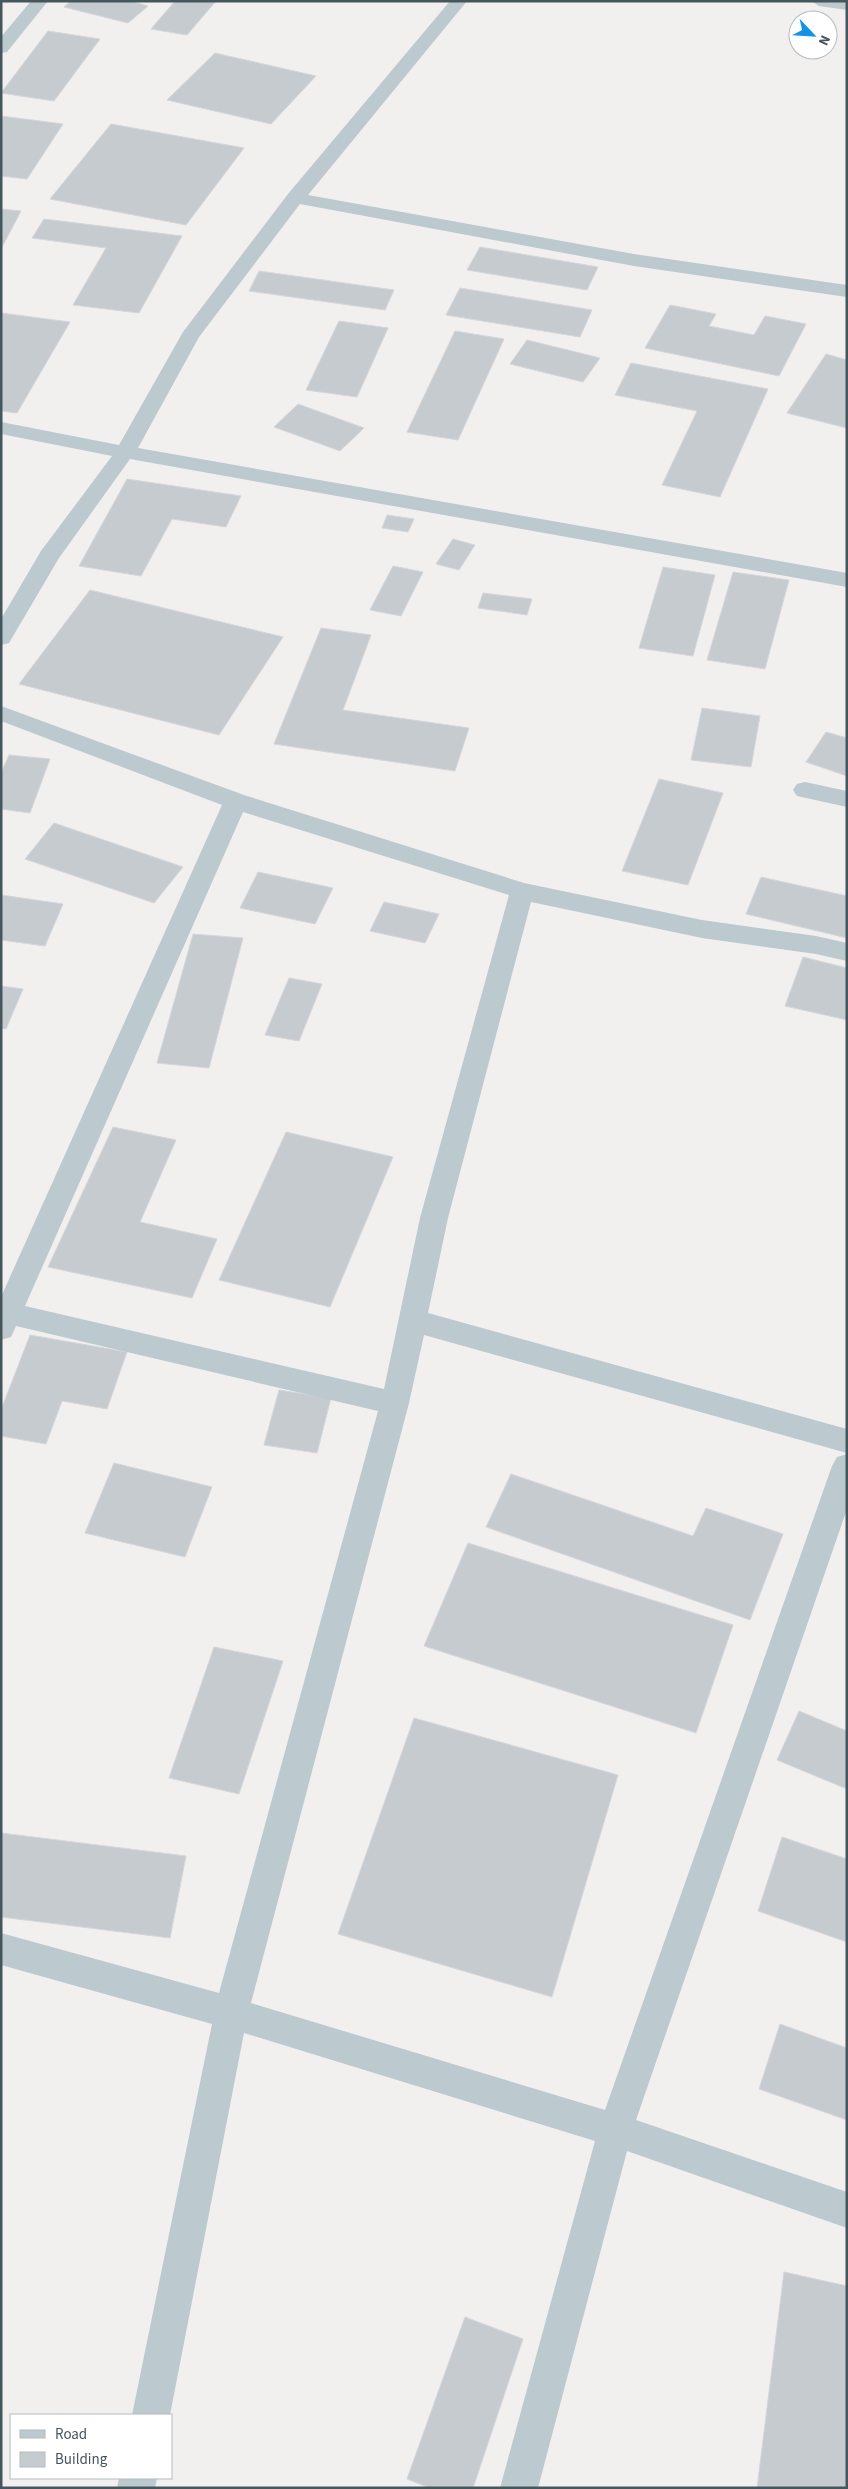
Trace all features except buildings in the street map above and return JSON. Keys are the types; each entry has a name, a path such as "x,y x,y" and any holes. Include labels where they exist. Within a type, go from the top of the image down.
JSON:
{"street":[{"path":"16,1 39,3"},
{"path":"1,638 49,556 125,452 190,336 295,198 459,1"},
{"path":"819,1 847,5"},
{"path":"1,48 39,3"},
{"path":"295,198 634,260 847,291"},
{"path":"1,428 125,452 847,580"},
{"path":"1,713 236,801 522,891 702,929 816,945 847,952"},
{"path":"806,790 847,799"},
{"path":"236,801 4,1317 395,1403"},
{"path":"151,2414 231,2013 395,1403 434,1218 522,891"},
{"path":"411,1320 847,1441"},
{"path":"518,2488 615,2130 847,1466"},
{"path":"1,1949 231,2013 615,2130 847,2210"}]}
